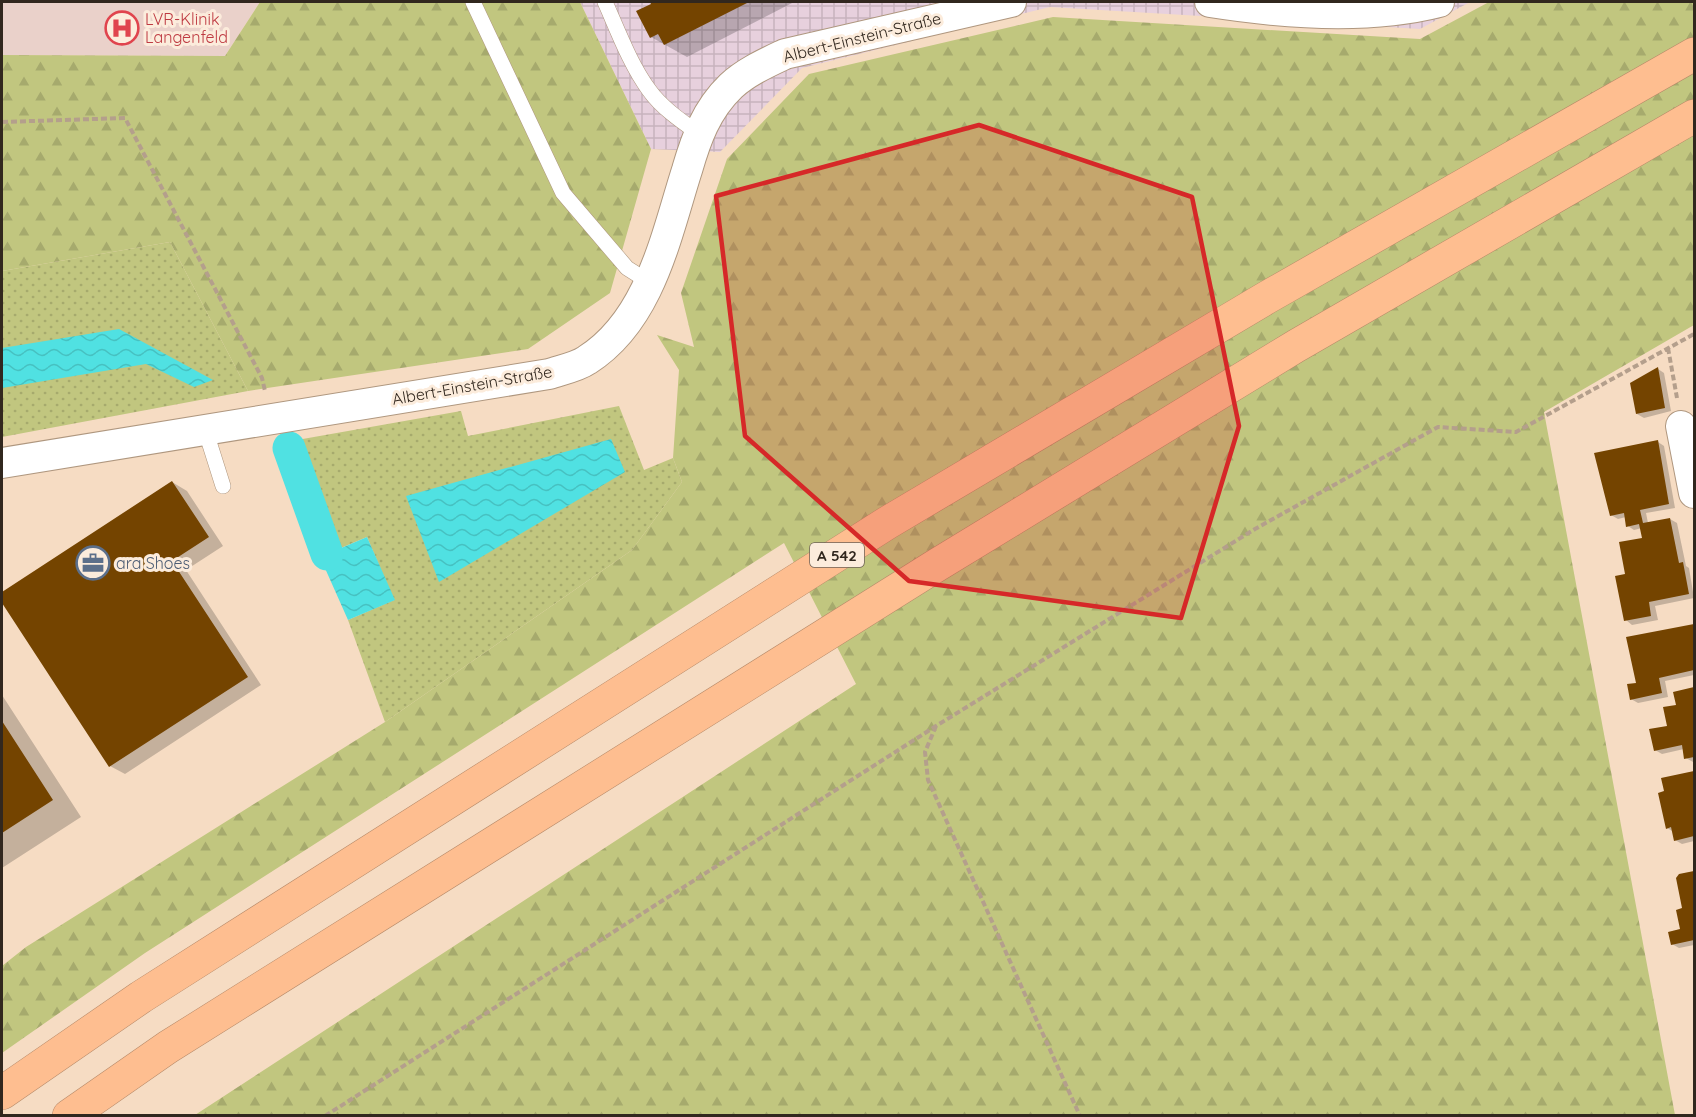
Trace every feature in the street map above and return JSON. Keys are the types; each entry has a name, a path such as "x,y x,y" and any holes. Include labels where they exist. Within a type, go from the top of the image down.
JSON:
{"highway":[{"name":"A 542","path":"2,1093 141,997 887,523 1266,298 1695,54"},
{"path":"69,1116 168,1047 948,558 1296,346 1695,116"}],"street":[{"name":"Albert-Einstein-Straße","path":"2,463 549,374 586,361 610,343 633,314 660,258 698,133 709,113 731,86 756,68 785,54 1011,2"},
{"path":"1210,2 1277,10 1347,12 1387,11 1427,3"},
{"path":"1681,426 1695,493"}],"lane":[{"path":"473,2 562,194 627,268 649,282"},
{"path":"605,2 625,47 649,91 675,117 698,133"},
{"path":"205,429 223,486"}],"path":[{"path":"2,122 125,118 262,378 271,418"},
{"path":"325,1116 936,726 1255,529 1438,427 1516,432 1695,334"},
{"path":"1668,348 1681,426"},
{"path":"936,726 925,752 928,780 1080,1116"}],"highlighted area":[{"path":"979,125 1192,197 1239,426 1181,618 909,581 745,436 716,196"}],"shaded area":[{"name":"LVR-Klinik Langenfeld","path":"2,2 260,2 225,56 2,55"},
{"path":"580,2 1470,2 1420,29 1050,7 802,68 720,152 651,149"}],"green space":[{"path":"260,2 580,2 651,149 610,293 528,349 248,391 170,242 2,271 2,55 225,56"},
{"path":"1489,2 1694,2 1694,325 1544,412 1675,1115 195,1115 856,684 784,543 145,953 2,1053 2,966 26,947 385,722 632,550 682,482 673,458 679,370 657,335 694,347 681,293 727,159 809,74 1053,17 1420,39"},
{"path":"170,242 248,391 2,437 2,271"},
{"path":"619,406 644,470 673,458 682,482 632,550 385,722 348,620 394,600 367,537 336,550 297,440 461,411 468,436"}],"water":[{"path":"119,329 213,380 194,387 146,364 2,388 2,348"},
{"path":"611,439 625,472 439,582 406,496"},
{"path":"367,537 395,600 348,620 320,557"}],"building":[{"path":"650,2 749,2 664,45 658,34 650,38 636,11 651,4"},
{"path":"1658,367 1665,408 1636,414 1630,383"},
{"path":"1658,440 1669,504 1640,510 1643,523 1670,518 1679,563 1683,562 1689,594 1649,602 1651,616 1624,621 1615,576 1625,574 1619,542 1642,538 1639,524 1626,527 1624,513 1610,516 1594,453"},
{"path":"172,481 209,537 172,561 248,677 109,767 2,603 2,592"},
{"path":"1694,624 1694,670 1659,678 1662,693 1630,700 1627,684 1636,683 1626,637"},
{"path":"1694,687 1694,757 1684,759 1682,745 1654,751 1649,729 1667,726 1663,707 1676,705 1673,692"},
{"path":"2,721 53,800 2,833"},
{"path":"1694,771 1694,836 1674,841 1671,827 1666,829 1658,793 1664,791 1661,778"},
{"path":"1694,871 1694,940 1671,945 1668,932 1680,929 1676,910 1682,908 1676,878 1679,874"}],"waterway":[{"path":"289,448 327,554"}],"place":[{"name":"LVR-Klinik Langenfeld","path":"122,28"},
{"name":"ara Shoes","path":"93,563"}]}
